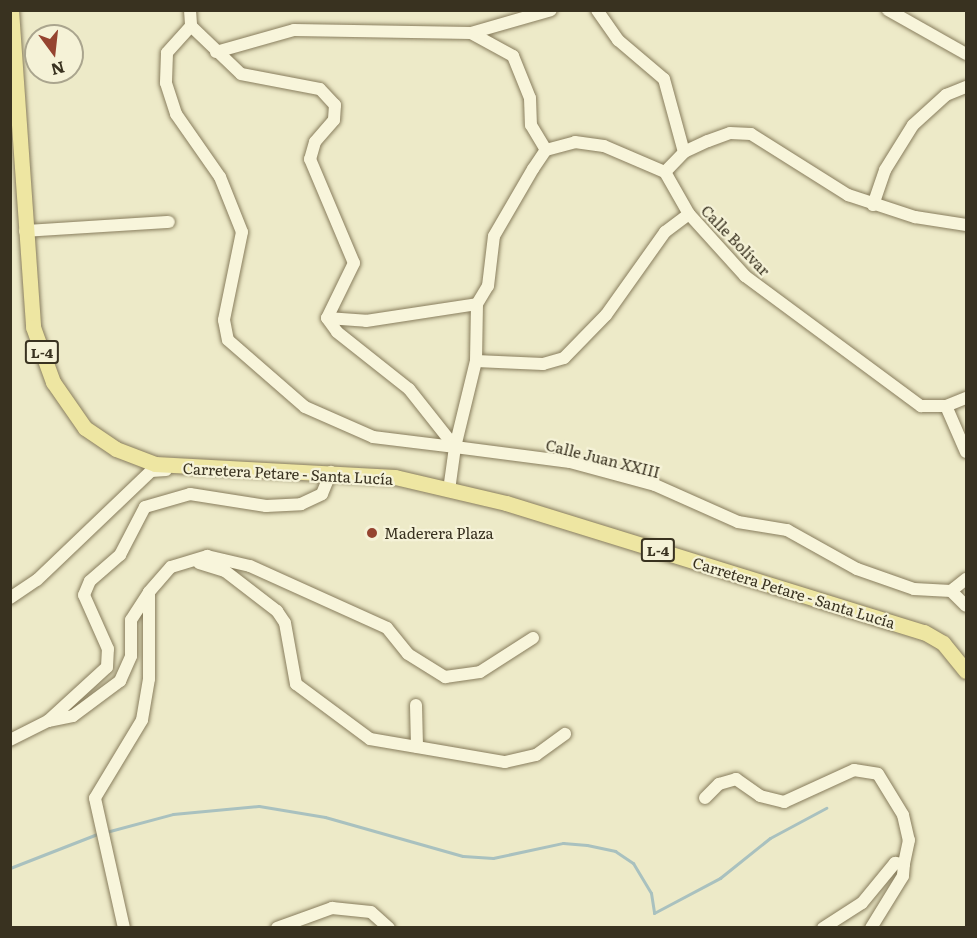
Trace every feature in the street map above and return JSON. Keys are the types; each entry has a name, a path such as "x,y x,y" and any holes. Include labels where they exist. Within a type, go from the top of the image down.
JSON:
{"main road":[{"name":"Carretera Petare - Santa Lucía","path":"11,10 33,327 52,382 85,428 116,449 185,468 331,472 395,477 449,490 924,632 943,643 966,671"}],"street":[{"path":"190,10 191,27 241,74 320,88 335,105 334,120 315,142 310,159 354,263 327,318"},
{"path":"216,52 294,30 471,33 551,10"},
{"path":"597,10 618,40 664,79 684,152"},
{"path":"888,10 966,54"},
{"name":"Calle Juan XXIII","path":"191,27 167,53 166,83 176,114 220,177 242,232 224,320 228,340 305,407 373,437 570,462 655,485 738,522 787,530 857,569 914,589 951,591"},
{"path":"471,33 518,64 530,99 531,125 546,150"},
{"path":"873,205 885,170 913,125 946,95 966,87"},
{"path":"449,490 455,447 476,361 477,304 488,286 494,236 546,150 575,142 604,146 665,172 684,152 730,133 751,134 810,174 873,205 966,225"},
{"name":"Calle Bolívar","path":"665,172 689,214 745,276 779,302 921,406 946,406 966,398"},
{"path":"476,361 543,364 564,358 606,315 665,232 689,214"},
{"path":"25,231 169,222"},
{"path":"327,318 366,321 477,304"},
{"path":"327,318 337,332 409,389 455,447"},
{"path":"946,406 966,452"},
{"path":"10,598 37,580 152,471 185,468"},
{"path":"48,721 107,667 108,649 84,595 90,581 120,555 145,507 190,494 266,506 301,504 322,494 331,472"},
{"path":"10,740 48,721 73,716 120,681 131,656 131,620 149,592 171,567 207,556 250,566 387,628 422,666 450,678 491,667 533,638"},
{"path":"171,567 211,565 244,583 281,617 293,676 306,696 370,739 512,762 543,752 565,734"},
{"path":"966,579 951,591 966,606"},
{"path":"124,927 95,798 147,702 149,592"},
{"path":"416,705 417,747"},
{"path":"705,798 719,784 736,779 760,796 784,802 854,770 878,774 903,815 909,840 903,876 871,927"},
{"path":"823,927 862,903 895,863 904,864"},
{"path":"277,927 332,908 371,912 389,927"}],"waterway":[{"path":"106,832 173,814 259,806 325,817 463,856 493,858 563,843 587,845 615,851 633,863 651,893 654,913 720,878 770,838 826,808"},
{"path":"10,868 100,833"}],"place":[{"name":"Maderera Plaza","path":"372,533"}]}
